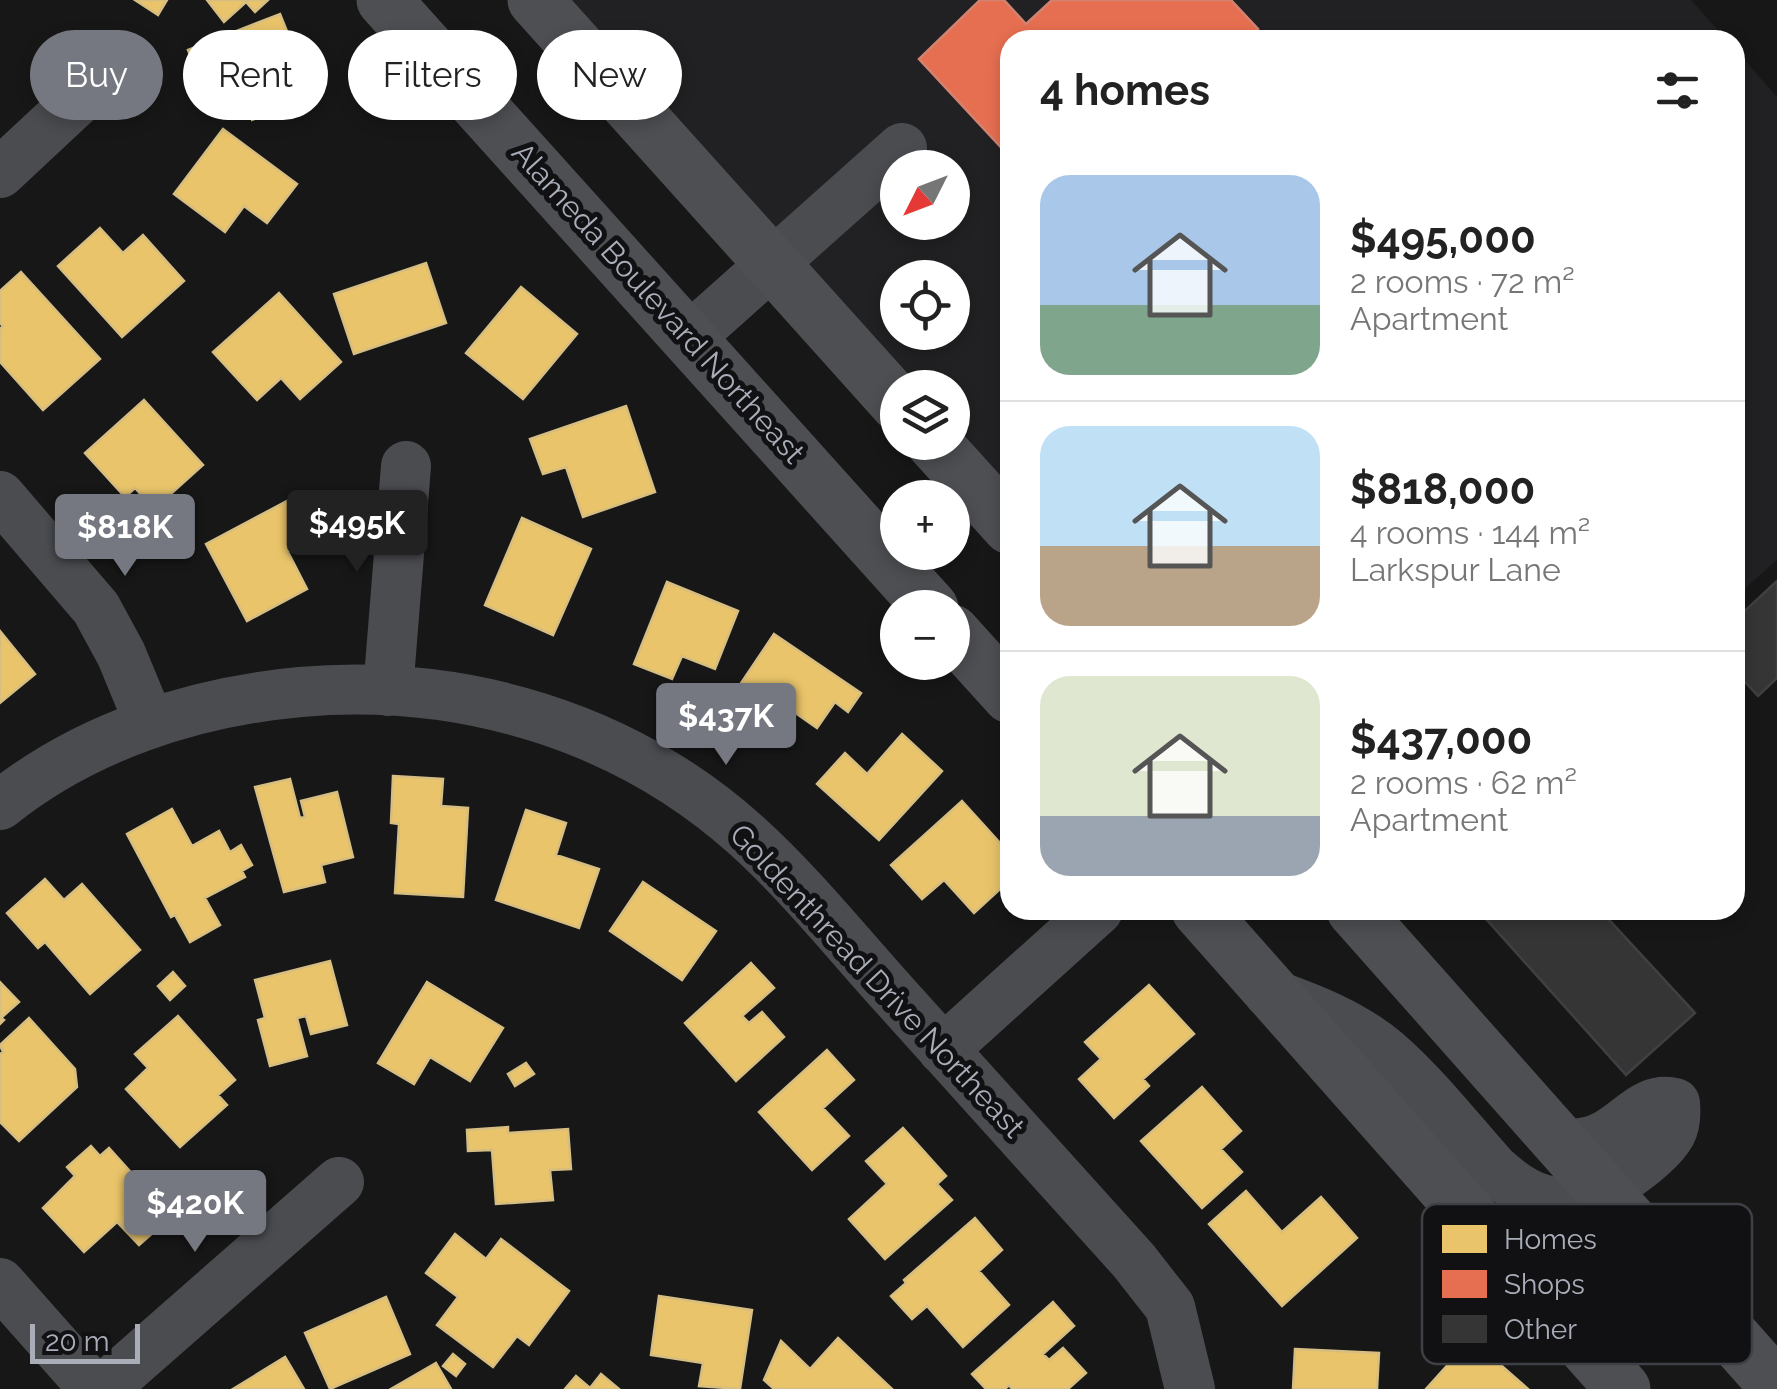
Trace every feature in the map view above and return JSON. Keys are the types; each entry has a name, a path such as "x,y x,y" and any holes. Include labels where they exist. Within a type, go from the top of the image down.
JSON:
{"main road":[{"name":"Alameda Boulevard Northeast","path":"384,0 915,590"},
{"path":"535,0 880,384"},
{"path":"950,460 1000,515"},
{"path":"970,652 1000,685"},
{"path":"1207,920 1458,1204"},
{"path":"1363,920 1615,1204"},
{"path":"1752,1359 1777,1387"},
{"path":"1601,1364 1623,1389"}],"street":[{"path":"0,172 56,120"},
{"path":"690,337 902,148"},
{"path":"388,691 406,466"},
{"path":"0,496 96,608 150,724"},
{"name":"Goldenthread Drive Northeast","path":"0,805 74,756 150,724 209,706 329,690 466,699 539,716 635,756 674,778 749,838 1160,1293 1170,1307 1190,1389"},
{"path":"943,1050 1087,920"},
{"path":"1269,993 1308,1006 1348,1026 1385,1052 1494,1169 1522,1191 1557,1202 1575,1202 1603,1190 1668,1139 1676,1116 1675,1104 1653,1103 1602,1139 1576,1145 1562,1143"},
{"path":"103,1389 339,1182"},
{"path":"0,1284 94,1389"}],"shaded area":[{"path":"564,0 1691,0 1718,30 1000,30 1000,484 970,451 970,370 898,370 672,120 682,120 682,30 591,30"},
{"path":"1745,60 1777,97 1777,560 1745,588"}],"building: Homes":[{"path":"135,0 167,0 158,15"},
{"path":"207,0 268,0 255,12 246,2 224,22"},
{"path":"280,14 286,30 239,30"},
{"path":"223,129 297,184 267,223 244,206 225,232 174,194"},
{"path":"100,228 123,253 143,235 184,281 122,337 58,266"},
{"path":"426,263 446,323 354,354 334,294"},
{"path":"21,272 100,359 43,410 0,362 0,291"},
{"path":"521,287 577,334 523,399 466,353"},
{"path":"279,293 341,362 300,399 281,378 257,400 213,352"},
{"path":"144,400 203,465 154,509 135,488 125,497 85,453"},
{"path":"626,406 655,492 583,517 566,467 543,474 530,439"},
{"path":"287,501 308,541 288,552 307,589 247,621 206,544"},
{"path":"522,518 591,549 553,635 485,605"},
{"path":"667,582 738,611 715,669 682,656 672,679 634,664"},
{"path":"0,631 35,674 0,703"},
{"path":"774,634 861,693 848,712 835,702 817,728 794,712 771,746 721,713"},
{"path":"902,734 942,771 879,840 817,784 845,753 867,774"},
{"path":"393,776 443,779 441,806 468,808 463,897 395,893 399,824 391,823"},
{"path":"290,779 300,818 305,817 301,801 337,792 353,857 321,865 325,882 284,892 255,787"},
{"path":"962,801 1000,843 1000,889 974,913 944,880 922,899 891,865"},
{"path":"172,809 192,846 219,831 230,852 241,845 252,865 242,871 245,877 205,898 220,925 190,942 175,915 171,917 127,834"},
{"path":"526,810 566,823 556,855 599,869 579,928 496,900"},
{"path":"45,879 64,900 82,884 140,950 90,994 45,942 38,948 7,913"},
{"path":"643,882 716,931 682,980 610,931"},
{"path":"330,961 347,1025 311,1034 306,1016 297,1018 307,1056 270,1066 258,1020 265,1018 255,980"},
{"path":"751,963 774,988 742,1016 749,1023 762,1012 784,1037 736,1081 685,1023"},
{"path":"173,972 185,986 170,1000 158,986"},
{"path":"0,982 19,1002 1,1018 4,1020 0,1024"},
{"path":"427,982 503,1028 470,1081 430,1057 414,1084 378,1063"},
{"path":"1149,985 1194,1034 1143,1079 1149,1086 1114,1118 1079,1079 1101,1059 1085,1042"},
{"path":"178,1016 235,1080 218,1095 227,1105 180,1147 126,1089 148,1068 135,1054"},
{"path":"29,1018 75,1069 77,1087 19,1141 0,1122 0,1045"},
{"path":"827,1050 854,1080 823,1108 849,1136 812,1170 759,1112"},
{"path":"526,1063 534,1074 515,1086 508,1074"},
{"path":"1202,1087 1241,1131 1221,1149 1242,1172 1202,1208 1141,1141"},
{"path":"508,1127 508,1133 568,1129 571,1169 550,1170 553,1200 496,1204 492,1150 468,1151 467,1130"},
{"path":"903,1128 946,1176 937,1184 952,1200 885,1259 849,1219 887,1184 866,1161"},
{"path":"91,1146 100,1156 109,1148 171,1217 139,1245 117,1222 84,1252 43,1208 75,1176 67,1167"},
{"path":"1246,1191 1282,1232 1321,1197 1357,1238 1282,1306 1209,1224"},
{"path":"975,1218 1002,1250 979,1271 1009,1305 963,1347 927,1306 912,1319 891,1296"},
{"path":"455,1234 486,1259 501,1239 569,1291 529,1345 517,1336 493,1367 437,1325 458,1297 426,1273"},
{"path":"659,1296 752,1310 740,1389 699,1386 703,1363 651,1355"},
{"path":"386,1297 410,1354 330,1389 305,1333"},
{"path":"1053,1302 1074,1326 1043,1354 1049,1360 1063,1348 1086,1373 1068,1389 1012,1389 1009,1385 1005,1389 986,1389 972,1374"},
{"path":"838,1338 892,1389 774,1389 764,1380 781,1341 810,1369"},
{"path":"1295,1349 1379,1353 1377,1389 1293,1389"},
{"path":"453,1354 465,1364 456,1376 443,1366"},
{"path":"285,1357 304,1389 233,1389"},
{"path":"436,1363 451,1389 391,1389"},
{"path":"1448,1364 1500,1364 1528,1389 1426,1389"},
{"path":"601,1374 619,1389 565,1389 576,1376 590,1388"}],"building: Shops":[{"path":"980,0 1004,0 1026,24 1052,0 1231,0 1258,29 1000,30 1000,146 919,59"}],"building: Other":[{"path":"1777,581 1777,678 1758,696 1745,682 1745,611"},
{"path":"1487,920 1609,920 1695,1013 1626,1075"}]}
